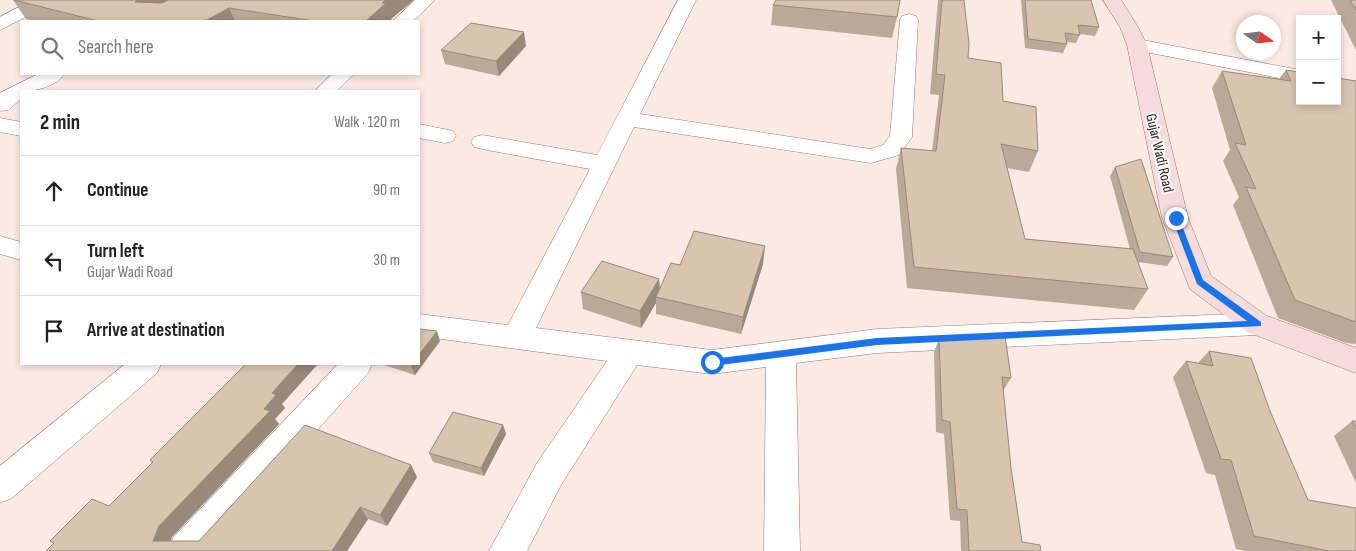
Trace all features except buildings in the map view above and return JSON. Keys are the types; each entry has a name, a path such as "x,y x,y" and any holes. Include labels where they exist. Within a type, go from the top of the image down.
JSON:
{"street":[{"path":"0,24 46,0"},
{"path":"403,20 426,0"},
{"path":"516,338 687,0"},
{"name":"Gujar Wadi Road","path":"1112,0 1137,45 1151,115 1176,218 1200,282 1258,324 1356,361"},
{"path":"627,119 871,156 891,150 902,137 909,20"},
{"path":"1137,45 1296,75"},
{"path":"22,90 52,75"},
{"path":"326,90 343,75"},
{"path":"0,104 8,97 20,91"},
{"path":"0,125 20,129"},
{"path":"420,131 445,136"},
{"path":"482,142 604,164"},
{"path":"0,245 20,251"},
{"path":"420,326 712,362 877,341 1258,324"},
{"path":"507,551 550,474 629,352"},
{"path":"781,354 782,551"},
{"path":"0,487 145,365"},
{"path":"186,551 356,365"}],"route":[{"path":"712,362 877,341 1258,324 1200,282 1176,218"}]}
